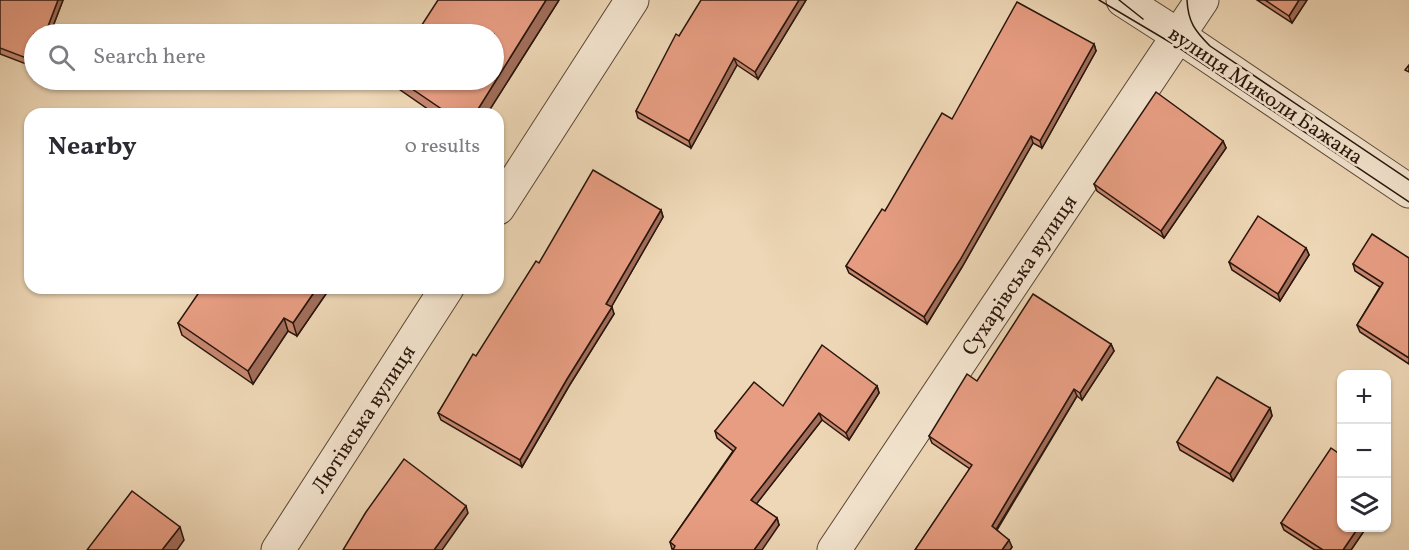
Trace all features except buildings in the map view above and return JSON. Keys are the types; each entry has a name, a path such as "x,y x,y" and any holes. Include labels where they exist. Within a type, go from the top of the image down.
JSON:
{"street":[{"path":"504,199 632,0"},
{"name":"вулиця Миколи Бажана","path":"1123,0 1409,191"},
{"name":"Сухарівська вулиця","path":"834,550 1202,0"},
{"name":"Лютівська вулиця","path":"278,550 443,294"}],"tram line":[{"path":"1099,0 1173,44 1409,202"},
{"path":"1119,0 1143,19"},
{"path":"1187,0 1193,26 1210,46 1409,180"}]}
